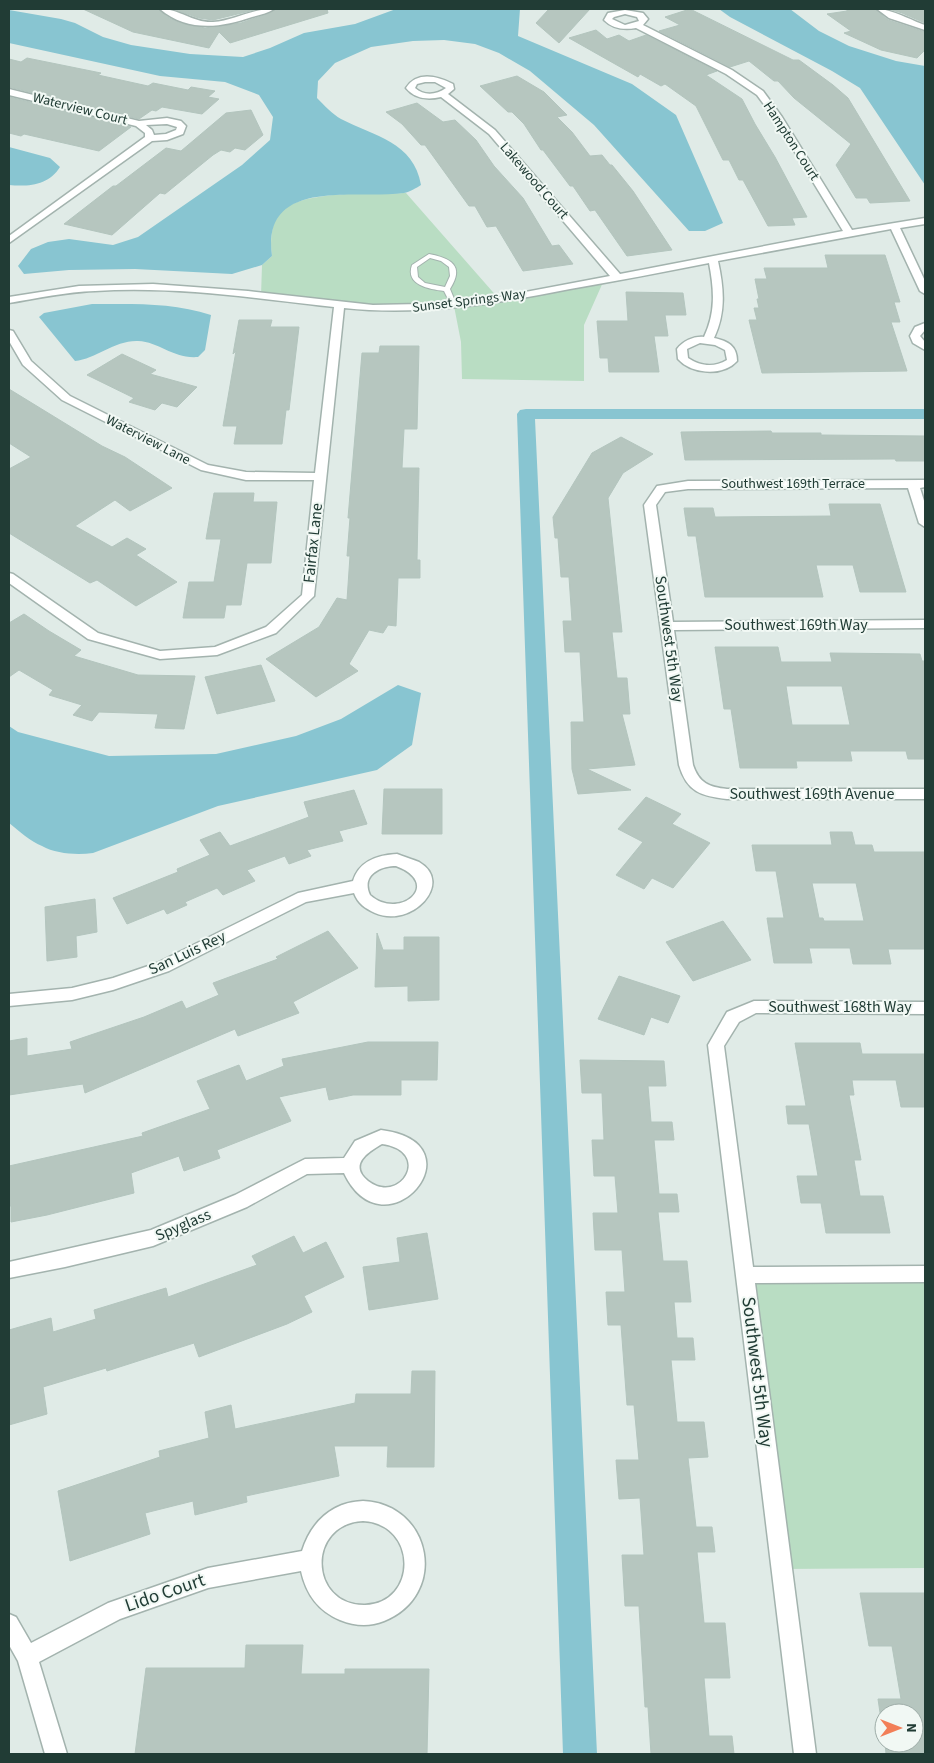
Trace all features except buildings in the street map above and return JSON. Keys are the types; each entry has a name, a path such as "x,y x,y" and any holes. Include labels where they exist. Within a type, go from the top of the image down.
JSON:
{"street":[{"path":"168,10 180,9"},
{"path":"168,10 192,22 206,25 220,24 270,9"},
{"path":"881,9 892,16 925,28"},
{"name":"Hampton Court","path":"637,25 729,72 760,92 778,117 848,233"},
{"name":"Waterview Court","path":"9,92 139,124 150,135"},
{"name":"Lakewood Court","path":"443,94 492,132 617,277"},
{"path":"9,240 150,135 176,135 180,132 182,126 173,122 162,121 139,124"},
{"name":"Sunset Springs Way","path":"9,300 52,291 121,286 179,289 339,305 404,309 454,306 848,233 925,221"},
{"path":"894,226 925,292"},
{"path":"708,340 717,324 720,297 713,259"},
{"name":"Fairfax Lane","path":"9,577 92,636 160,655 217,651 271,630 308,596 339,305"},
{"path":"925,326 919,329 915,336 917,341 925,347"},
{"name":"Waterview Lane","path":"9,333 27,363 66,398 205,468 246,476 320,476"},
{"path":"919,484 925,524"},
{"name":"Southwest 169th Terrace","path":"661,490 688,485 919,484"},
{"name":"Southwest 5th Way","path":"661,490 650,505 686,765 688,776 699,788"},
{"name":"Southwest 169th Way","path":"668,626 925,624"},
{"name":"Southwest 169th Avenue","path":"699,788 711,793 727,794 925,794"},
{"name":"San Luis Rey","path":"9,1000 72,994 113,984 162,967 303,896 359,886"},
{"name":"Southwest 5th Way","path":"754,1007 734,1017 716,1045 805,1754"},
{"name":"Southwest 168th Way","path":"754,1007 925,1008"},
{"name":"Spyglass","path":"9,1270 153,1238 240,1201 305,1167 351,1165"},
{"path":"745,1275 925,1274"},
{"path":"368,1510 384,1513 397,1521 408,1533 414,1549 415,1565 411,1583 400,1599 385,1611 368,1616 350,1616 333,1608 321,1595 313,1578 312,1559 316,1543 326,1529 338,1518 352,1512 368,1510"},
{"name":"Lido Court","path":"27,1657 115,1610 208,1578 312,1559"},
{"path":"9,1624 27,1657 56,1754"}],"lane":[{"path":"429,256 445,260 452,266 455,273 454,280 447,289 421,284 414,279 412,274 414,266 429,256"},
{"path":"447,289 454,306"}],"green space":[{"path":"406,193 499,299 604,280 584,325 584,381 462,379 461,342 454,306 404,309 261,296 262,265 272,256 272,229 278,215 287,207 301,201 319,197"},
{"path":"925,1274 925,1568 782,1569 745,1275"}],"water":[{"path":"396,9 520,9 518,36 632,84 676,115 723,223 705,231 689,231 594,125 530,71 499,53 475,44 444,40 413,41 371,47 335,63 318,81 317,98 341,119 391,142 401,150 410,159 417,171 421,185 415,189 404,193 316,197 296,203 281,213 273,231 272,256 262,265 232,274 135,269 69,270 24,274 18,266 31,249 48,242 69,239 113,245 138,237 242,165 270,140 273,117 259,95 225,82 160,76 9,43 9,10 75,23 103,37 131,45 190,54 243,57 270,48 304,33 355,24"},
{"path":"719,9 790,9 819,31 849,46 896,61 925,66 925,185 860,88 730,17"},
{"path":"9,147 50,158 60,167 50,178 38,184 24,186 9,185"},
{"path":"92,304 167,306 211,315 205,350 198,357 189,357 146,342 130,341 113,346 83,360 75,361 39,317 44,313"},
{"path":"398,685 421,693 412,745 377,770 218,806 93,853 67,853 48,849 29,839 9,823 9,726 18,732 109,756 216,754 296,736 341,719"}],"waterway":[{"path":"580,1754 526,414 925,414"}]}
